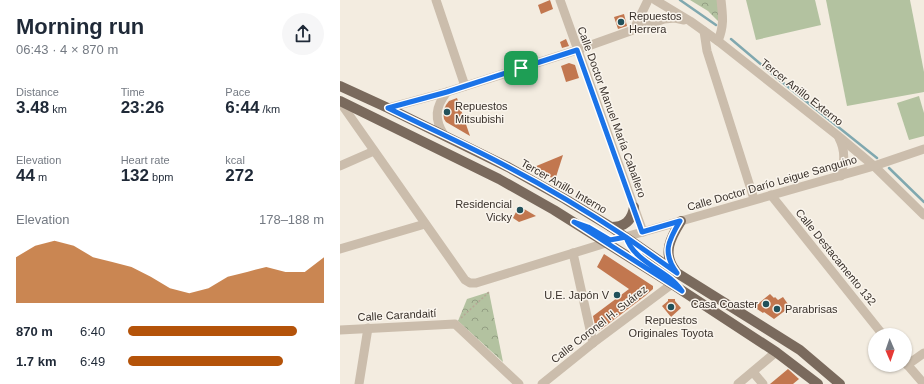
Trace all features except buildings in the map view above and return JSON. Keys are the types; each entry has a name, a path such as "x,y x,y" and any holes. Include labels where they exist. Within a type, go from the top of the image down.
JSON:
{"main road":[{"name":"Tercer Anillo Interno","path":"340,86 508,167 565,199 611,227 677,273 800,350 840,384"},
{"path":"340,102 499,179 554,210 672,284 776,352 818,384"},
{"path":"611,227 624,225 630,220 634,207"},
{"path":"677,273 671,265 668,255 668,244 680,221"},
{"path":"574,222 588,227 610,240 626,237 628,244 632,249 673,281 682,291"},
{"path":"776,352 790,348 800,350"}],"street":[{"path":"436,0 465,86"},
{"name":"Calle Doctor Manuel María Caballero","path":"560,0 642,232"},
{"path":"634,29 648,0"},
{"name":"Tercer Anillo Externo","path":"655,0 704,31 876,165 924,215"},
{"path":"718,42 723,28 721,0"},
{"path":"388,108 447,92 577,50 664,18 675,18 690,21"},
{"path":"704,31 707,51 754,200"},
{"path":"444,136 439,127 437,118 441,100 447,92"},
{"path":"340,102 465,280 470,283 476,283 606,243"},
{"path":"352,120 352,113 357,109"},
{"path":"837,135 842,146 844,159 841,176"},
{"name":"Calle Doctor Darío Leigue Sanguino","path":"626,237 841,176 924,149"},
{"path":"340,166 374,151"},
{"name":"Calle Destacamento 132","path":"771,195 877,328"},
{"path":"340,249 425,224"},
{"path":"573,253 593,343"},
{"name":"Calle Coronel H. Suárez","path":"542,384 593,343 672,284"},
{"path":"455,324 519,384"},
{"name":"Calle Carandaití","path":"340,330 455,324"},
{"path":"360,384 368,328"},
{"path":"738,384 776,352"},
{"path":"912,360 924,353"},
{"path":"912,371 924,384"},
{"path":"753,372 763,384"}],"path":[{"path":"455,324 489,292"}],"green space":[{"path":"690,0 717,0 720,21 718,21 708,11"},
{"path":"746,0 815,0 821,25 756,40"},
{"path":"826,0 910,0 924,72 924,92 847,106"},
{"path":"919,96 924,113 924,136 909,140 897,103"},
{"path":"489,292 503,362 458,321 467,299"}],"waterway":[{"path":"680,0 716,25"},
{"path":"731,39 877,158"},
{"path":"889,168 924,202"}],"place":[{"name":"Repuestos Herrera","path":"621,22"},
{"name":"Repuestos Mitsubishi","path":"447,112"},
{"name":"Residencial Vicky","path":"520,210"},
{"name":"U.E. Japón V","path":"617,295"},
{"name":"Casa Coaster","path":"766,304"},
{"name":"Repuestos Originales Toyota","path":"671,307"},
{"name":"Parabrisas","path":"777,309"}],"route":[{"path":"521,68 447,92 388,108 508,167 611,227 626,237 610,240 588,227 574,222 682,291 673,281 637,254 628,244 626,237 677,273 671,265 668,255 668,244 680,221 642,232 577,50 521,68"}]}
